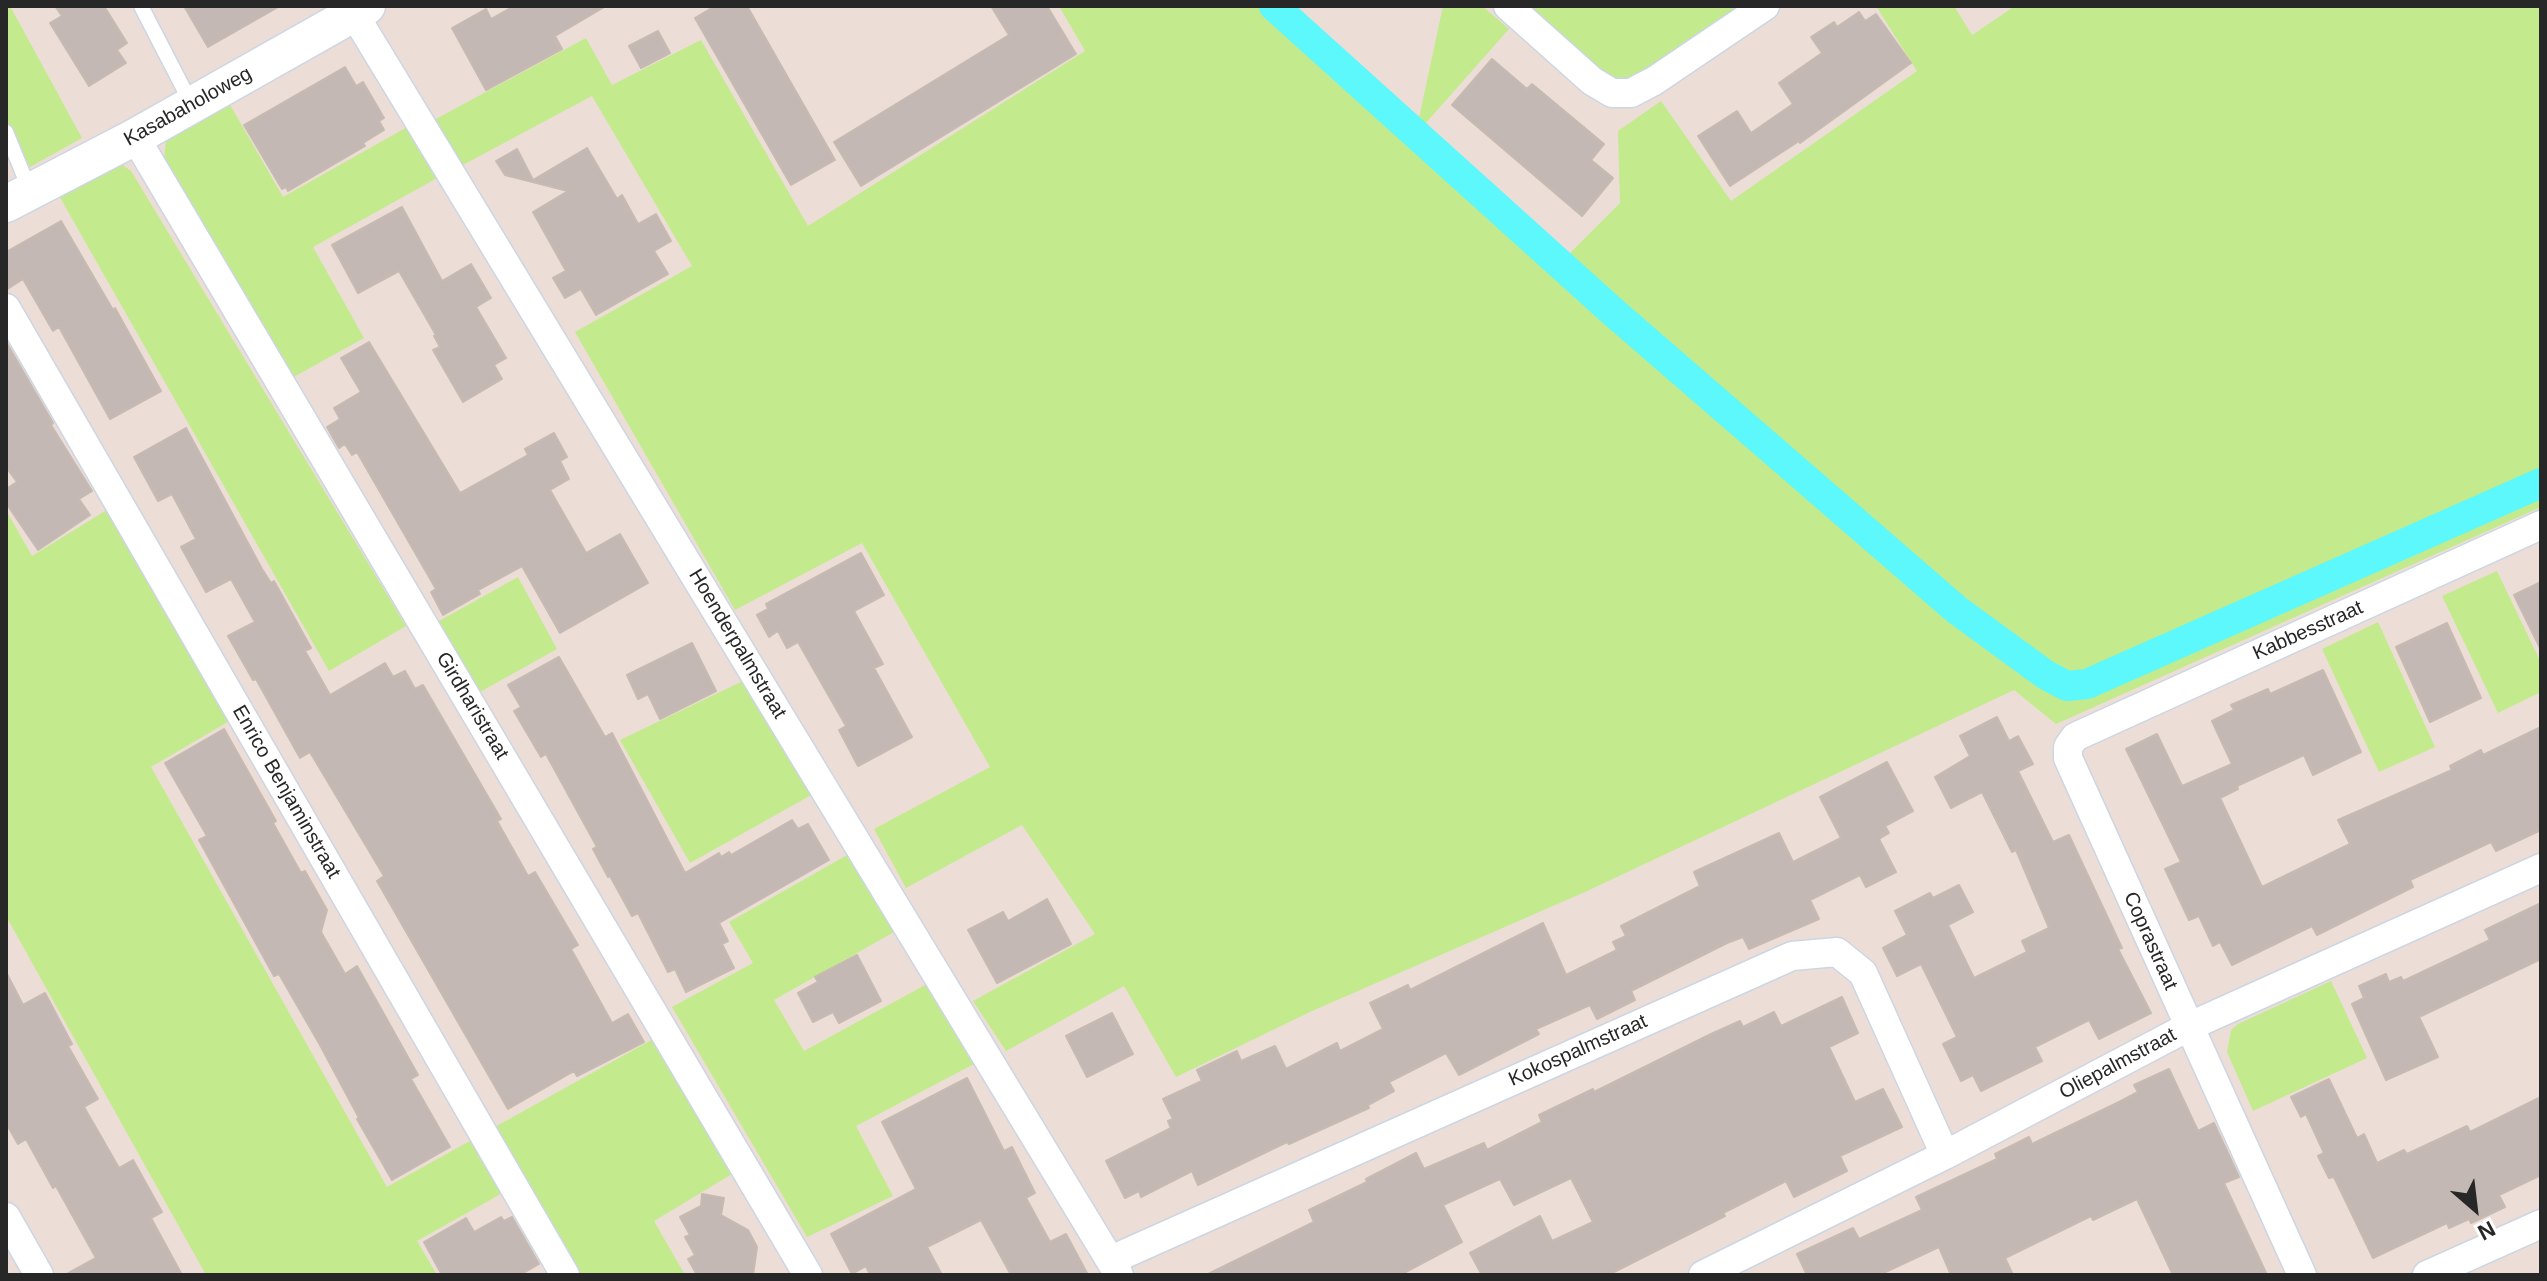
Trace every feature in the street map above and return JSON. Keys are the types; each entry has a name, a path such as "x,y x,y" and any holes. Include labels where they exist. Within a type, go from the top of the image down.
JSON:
{"street":[{"path":"1508,6 1592,81 1612,93 1631,93 1654,81 1765,6"},
{"name":"Kasabaholoweg","path":"18,198 135,137 360,10"},
{"name":"Hoenderpalmstraat","path":"360,10 1115,1268"},
{"name":"Girdharistraat","path":"135,137 808,1275"},
{"name":"Enrico Benjaminstraat","path":"6,308 565,1275"},
{"name":"Kabbesstraat","path":"2075,737 2541,525"},
{"name":"Coprastraat","path":"2075,737 2068,747 2068,758 2302,1275"},
{"name":"Oliepalmstraat","path":"1703,1275 1945,1155 2188,1027 2541,868"},
{"name":"Kokospalmstraat","path":"1115,1268 1792,956 1837,952 1863,973 1945,1155"},
{"path":"6,1217 39,1275"},
{"path":"2427,1275 2541,1224"}],"lane":[{"path":"141,6 193,105"},
{"path":"6,132 18,198"}],"green space":[{"path":"6,6 10,6 82,138 30,167 6,122"},
{"path":"1059,6 1271,6 1416,132 1443,6 1482,6 1509,29 1417,133 1559,264 1620,203 1618,131 1661,101 1731,201 1917,71 1876,6 1954,6 1972,35 2015,6 2541,6 2541,507 2056,724 2014,690 1585,892 1312,1011 1176,1077 1124,986 1006,1051 973,1001 1095,934 1022,825 906,888 874,829 990,767 862,543 735,610 575,332 692,266 592,96 459,167 434,120 586,38 612,85 701,40 808,226 1085,51"},
{"path":"1521,6 1754,6 1632,83 1610,82"},
{"path":"229,103 283,197 409,126 439,177 313,247 364,338 290,379 164,158 166,141 172,134"},
{"path":"121,164 131,171 406,626 329,671 58,194"},
{"path":"110,508 231,720 151,767 387,1187 477,1137 506,1191 417,1241 437,1275 206,1275 6,916 6,510 32,556"},
{"path":"2497,571 2541,663 2541,692 2498,713 2442,596"},
{"path":"518,577 557,649 471,697 432,625"},
{"path":"2378,622 2435,747 2379,772 2322,649"},
{"path":"743,681 813,794 690,863 620,740"},
{"path":"849,854 894,932 774,1000 804,1051 927,984 974,1064 856,1126 893,1196 807,1237 672,1007 753,963 729,922"},
{"path":"2331,981 2367,1058 2253,1111 2227,1052 2231,1030"},
{"path":"655,1038 732,1174 654,1221 685,1275 574,1275 493,1128"}],"building":[{"path":"55,6 104,6 127,43 117,50 126,63 89,86 50,23 62,16"},
{"path":"184,6 280,6 208,47"},
{"path":"514,6 606,6 555,36 562,49 486,90 452,28 486,9 491,19"},
{"path":"715,6 747,6 835,160 791,185 695,18"},
{"path":"991,6 1047,6 1076,54 861,186 834,142 1009,35"},
{"path":"1859,12 1865,21 1876,14 1911,63 1800,143 1730,186 1698,136 1737,111 1751,133 1793,104 1779,83 1822,53 1811,37 1834,22 1837,27"},
{"path":"658,31 670,53 641,68 629,46"},
{"path":"1492,59 1527,89 1532,84 1604,144 1591,160 1613,178 1582,216 1452,105"},
{"path":"345,67 356,86 363,82 384,118 379,121 384,130 363,143 365,146 288,191 286,187 282,189 244,125"},
{"path":"587,148 617,199 622,195 638,224 656,214 671,241 654,251 668,274 596,315 581,289 565,298 553,278 566,271 533,212 568,191 505,175 496,161 517,149 533,180"},
{"path":"402,207 442,281 471,264 491,298 476,307 506,358 494,365 502,379 463,402 433,350 440,347 436,335 399,271 358,293 332,245"},
{"path":"61,221 113,310 115,308 161,391 110,419 59,327 53,331 23,279 6,290 6,252"},
{"path":"6,342 53,423 51,425 92,491 79,499 90,515 38,550 6,503 6,489 17,482 6,467"},
{"path":"369,342 460,493 528,455 525,449 554,433 567,457 560,461 569,479 550,490 586,553 620,534 648,583 560,633 522,566 478,590 480,594 443,615 431,592 436,589 357,452 352,455 345,444 339,448 327,427 340,419 334,408 361,392 341,358"},
{"path":"186,428 262,569 271,583 274,581 311,648 305,651 330,695 385,663 393,677 405,671 415,689 423,685 501,819 497,821 528,876 535,872 578,945 571,949 612,1023 628,1014 644,1042 577,1076 574,1071 508,1109 377,881 384,876 310,752 300,758 228,636 255,622 231,579 206,592 181,547 196,539 172,494 158,501 134,457"},
{"path":"861,553 884,595 854,611 883,664 874,668 912,737 858,766 839,730 846,726 798,642 787,648 778,631 769,637 757,615 768,609 766,604"},
{"path":"2541,582 2541,650 2514,595"},
{"path":"2447,623 2481,698 2430,722 2396,647"},
{"path":"692,643 716,691 660,719 648,694 638,699 627,675"},
{"path":"559,657 605,737 612,733 685,873 719,853 721,857 729,852 731,855 792,820 798,829 808,824 829,860 719,923 728,941 722,944 734,968 686,992 675,969 668,972 638,913 632,916 608,877 593,849 597,847 546,754 541,757 514,711 521,707 508,685"},
{"path":"2323,670 2361,752 2313,775 2304,755 2237,786 2238,789 2220,798 2262,887 2350,844 2338,820 2452,770 2450,766 2481,750 2483,755 2541,727 2541,830 2496,851 2491,842 2410,880 2413,887 2317,935 2312,926 2232,965 2220,942 2213,946 2199,916 2189,920 2165,869 2181,862 2126,749 2157,734 2182,786 2232,764 2212,721 2234,710 2231,705 2268,689 2270,694"},
{"path":"1997,717 2009,741 2018,736 2033,764 2018,771 2053,842 2069,835 2122,948 2118,949 2151,1013 2099,1039 2089,1020 2035,1047 2042,1061 1981,1091 1973,1075 1961,1081 1943,1044 1957,1037 1921,964 1897,976 1883,948 1907,935 1895,911 1930,893 1933,898 1959,885 1973,912 1948,925 1974,978 2027,952 2022,941 2049,928 2016,850 2012,852 1982,792 1951,808 1935,777 1970,756 1960,736"},
{"path":"224,729 276,821 273,823 301,873 305,871 327,910 321,932 345,974 357,966 418,1075 411,1079 450,1147 392,1180 320,1045 279,974 274,976 199,840 207,836 165,763"},
{"path":"1887,762 1913,811 1885,826 1889,833 1879,839 1896,872 1866,887 1860,875 1810,900 1819,919 1749,949 1743,937 1727,943 1631,991 1635,1000 1597,1019 1590,1005 1536,1029 1539,1034 1459,1075 1446,1053 1389,1082 1394,1091 1368,1105 1369,1108 1289,1144 1287,1142 1198,1185 1192,1171 1141,1197 1139,1191 1125,1198 1106,1161 1171,1128 1168,1121 1173,1119 1163,1099 1202,1081 1197,1070 1237,1051 1241,1061 1275,1046 1286,1069 1337,1043 1340,1051 1383,1029 1370,1003 1408,985 1410,990 1543,923 1566,975 1617,950 1613,942 1626,936 1621,926 1700,886 1694,872 1779,833 1793,862 1841,838 1820,797"},
{"path":"1047,899 1071,944 997,983 968,930 1003,912 1008,921"},
{"path":"2541,903 2541,959 2419,1017 2438,1057 2386,1080 2352,1004 2364,998 2359,986 2386,974 2389,982 2401,977 2403,981 2490,940 2485,930"},
{"path":"857,955 881,1001 839,1023 833,1012 813,1022 798,993 818,982 815,977"},
{"path":"6,972 23,1005 45,993 72,1044 68,1046 98,1099 84,1107 119,1168 133,1160 162,1212 151,1218 182,1275 65,1275 96,1258 26,1139 18,1144 6,1123"},
{"path":"1842,997 1858,1033 1829,1047 1855,1102 1883,1089 1902,1127 1840,1156 1847,1171 1794,1197 1786,1181 1723,1213 1725,1216 1608,1275 1482,1275 1470,1253 1540,1216 1552,1241 1593,1222 1571,1178 1514,1205 1500,1179 1443,1205 1462,1242 1400,1275 1206,1275 1314,1222 1309,1210 1367,1182 1366,1179 1416,1153 1424,1169 1484,1143 1487,1150 1542,1122 1539,1115 1593,1089 1594,1092 1740,1021 1743,1027 1774,1012 1781,1026"},
{"path":"1112,1013 1133,1054 1087,1077 1066,1036"},
{"path":"2169,1069 2198,1131 2214,1123 2239,1177 2224,1183 2267,1275 2173,1275 2137,1199 2093,1220 2091,1216 2005,1258 2013,1275 1951,1275 1939,1247 1879,1275 1807,1275 1797,1254 1853,1228 1859,1239 1922,1210 1916,1197 1997,1159 1995,1154 2029,1137 2032,1144 2119,1102 2138,1092 2134,1085"},
{"path":"967,1078 1004,1151 1012,1147 1035,1193 1026,1198 1050,1242 1066,1234 1088,1275 1011,1275 981,1220 927,1247 942,1275 870,1275 866,1266 852,1274 831,1234 916,1189 882,1122"},
{"path":"2329,1079 2357,1138 2364,1134 2377,1163 2404,1150 2407,1154 2467,1126 2470,1132 2541,1097 2541,1175 2499,1195 2505,1207 2471,1223 2469,1219 2449,1228 2447,1223 2373,1258 2334,1177 2329,1178 2318,1156 2324,1153 2306,1114 2301,1117 2291,1097"},
{"path":"702,1194 724,1198 721,1215 748,1230 757,1247 753,1275 697,1275 688,1259 695,1255 685,1237 690,1235 680,1217 701,1206"},
{"path":"501,1217 504,1221 512,1217 539,1264 520,1275 442,1275 424,1242 466,1218 474,1232"}],"waterway":[{"path":"1274,6 1612,311 1957,610 2046,675 2067,686 2087,684 2541,483"}]}
